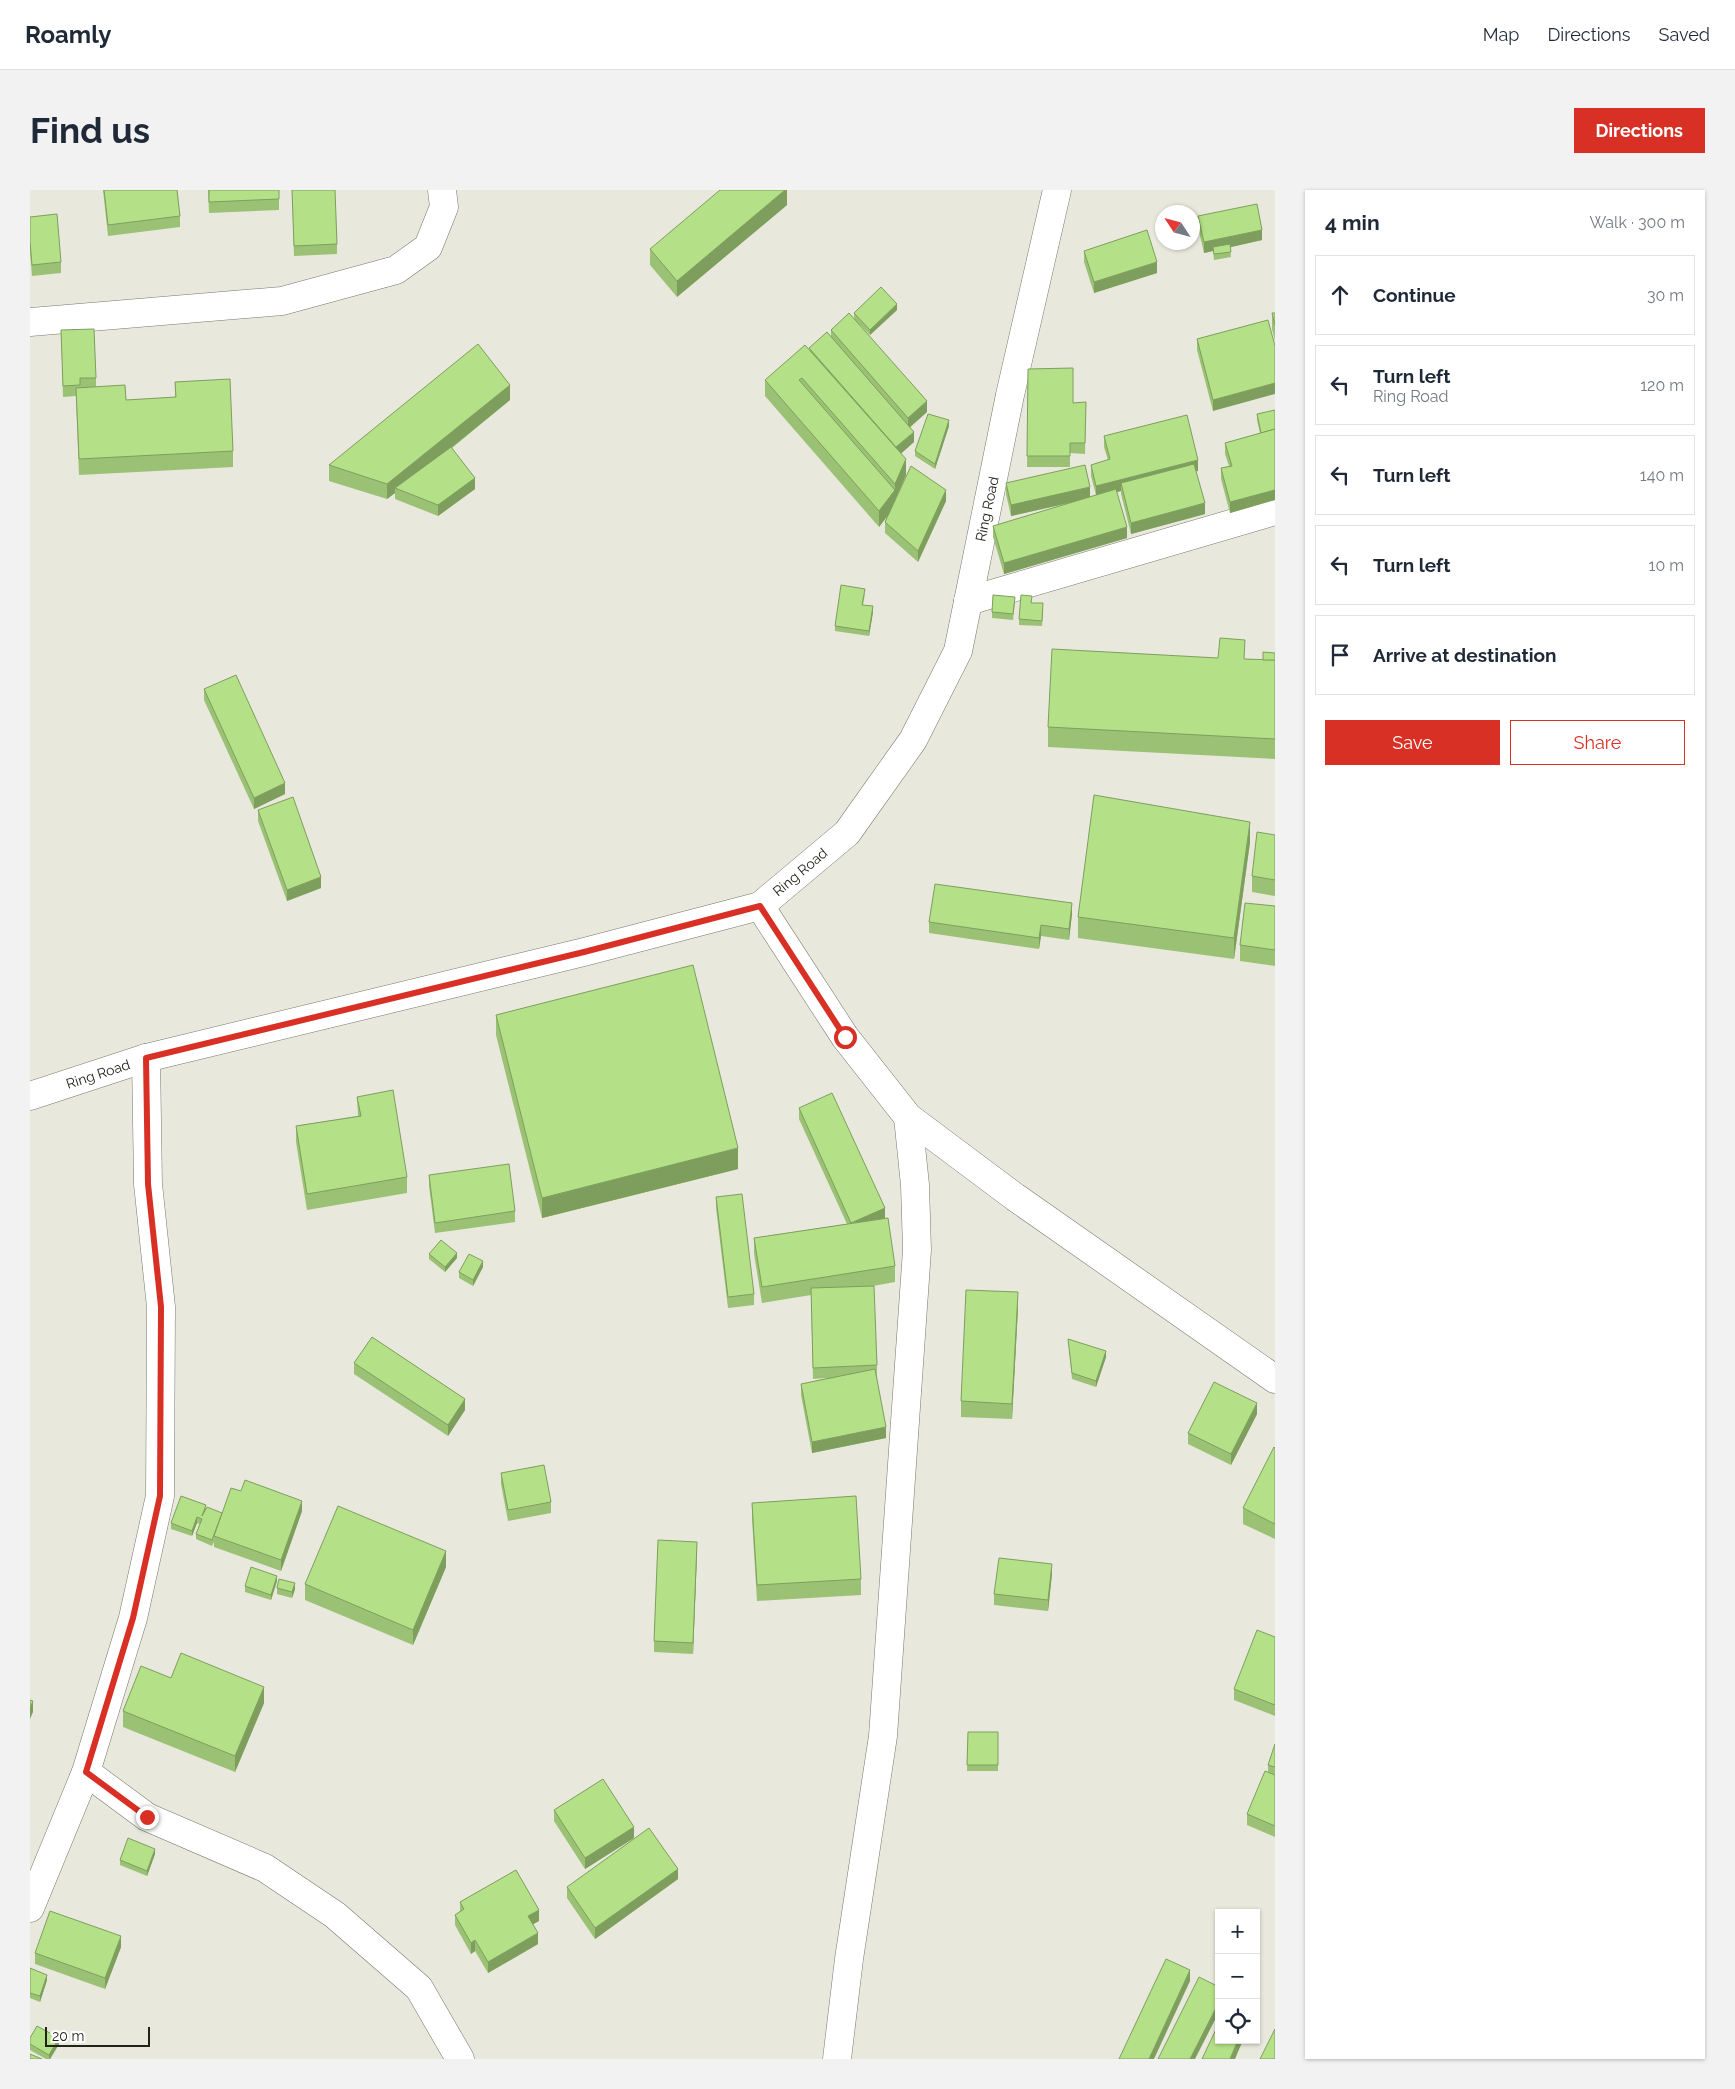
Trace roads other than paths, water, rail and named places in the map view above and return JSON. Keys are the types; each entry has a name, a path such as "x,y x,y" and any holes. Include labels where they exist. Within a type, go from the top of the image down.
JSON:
{"street":[{"path":"30,322 282,301 396,270 428,247 444,207 442,190"},
{"name":"Ring Road","path":"30,1096 146,1058 575,954 760,906 847,833 913,740 958,651 1010,395 1057,190"},
{"path":"968,601 1275,511"},
{"path":"760,906 845,1037 908,1116 1015,1197 1275,1379"},
{"path":"30,1908 86,1772 133,1618 160,1496 161,1307 148,1184 146,1058"},
{"path":"837,2059 849,1959 883,1736 917,1250 915,1185 908,1116"},
{"path":"86,1772 147,1817 265,1868 335,1915 419,1988 460,2059"}]}
